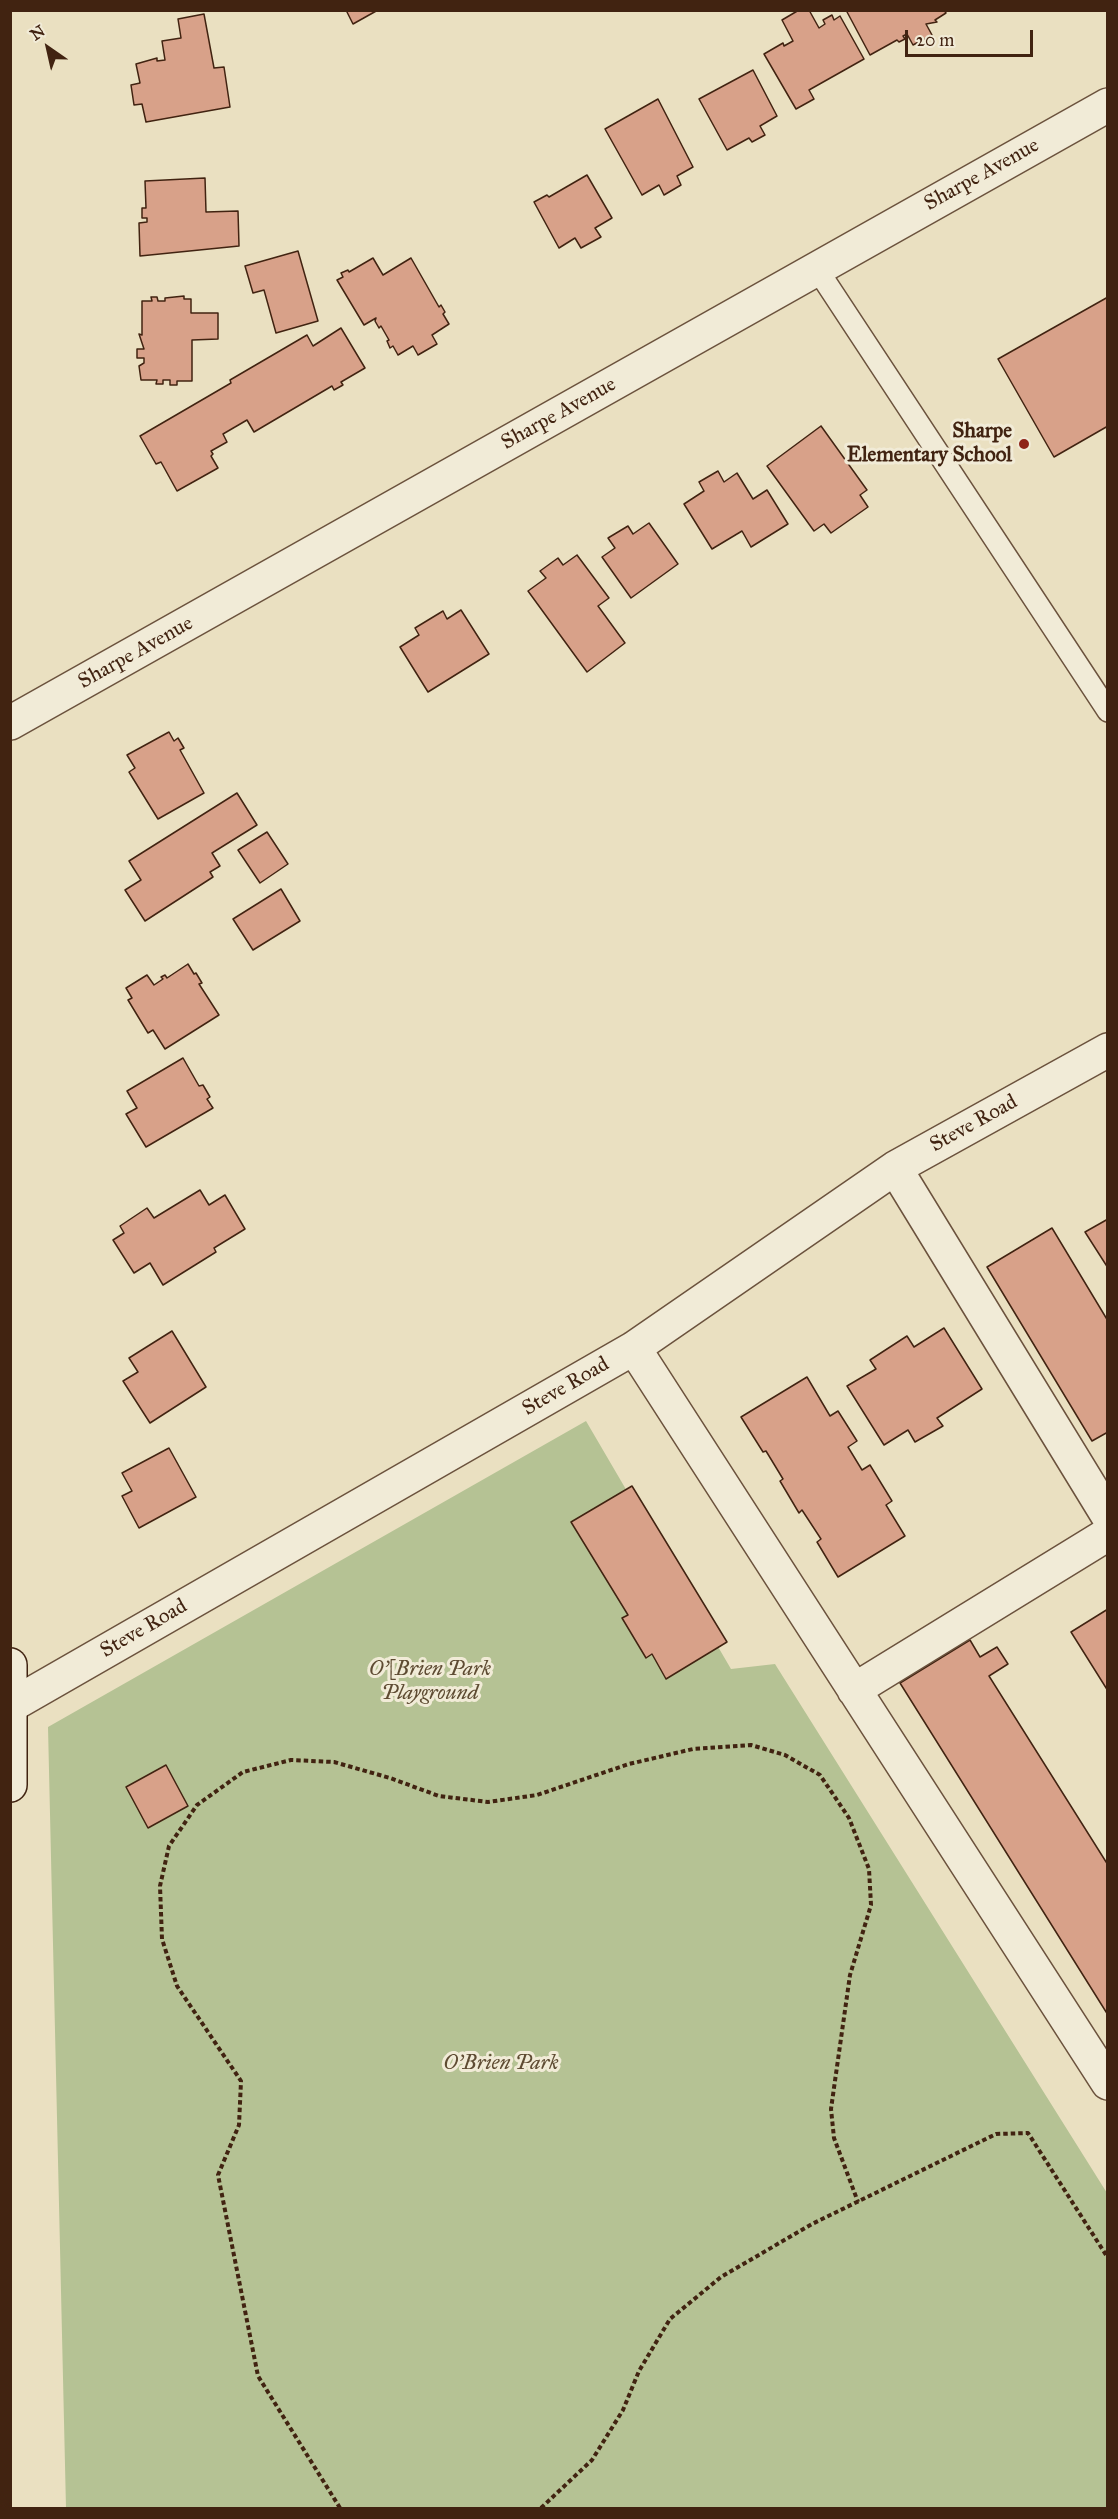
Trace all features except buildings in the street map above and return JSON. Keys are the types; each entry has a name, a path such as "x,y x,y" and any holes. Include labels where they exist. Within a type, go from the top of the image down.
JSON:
{"street":[{"name":"Sharpe Avenue","path":"10,723 1107,105"},
{"name":"Steve Road","path":"12,1705 634,1348 895,1168 1107,1050"},
{"path":"895,1168 1107,1516"},
{"path":"634,1348 854,1690 1102,2062"},
{"path":"854,1690 1107,1534"},
{"path":"10,1665 12,1705 10,1785"}],"lane":[{"path":"817,269 1107,711"}],"path":[{"path":"340,2508 258,2376 218,2175 239,2125 241,2081 177,1986 162,1939 159,1886 169,1846 197,1805 243,1772 291,1760 334,1762 390,1778 439,1796 488,1802 537,1795 629,1764 693,1749 750,1745 785,1755 820,1775 849,1818 869,1869 871,1905 850,1975 831,2109 834,2138 858,2202"},
{"path":"541,2508 592,2460 623,2410 639,2371 670,2319 721,2277 812,2224 996,2134 1028,2133 1107,2258"}],"green space":[{"name":"O'Brien Park","path":"586,1421 731,1669 775,1664 1107,2193 1107,2508 66,2508 48,1727"}],"place":[{"name":"Sharpe Elementary School","path":"1024,444"}],"park label":[{"name":"O'[Brien Park Playground","path":"430,1682"}]}
